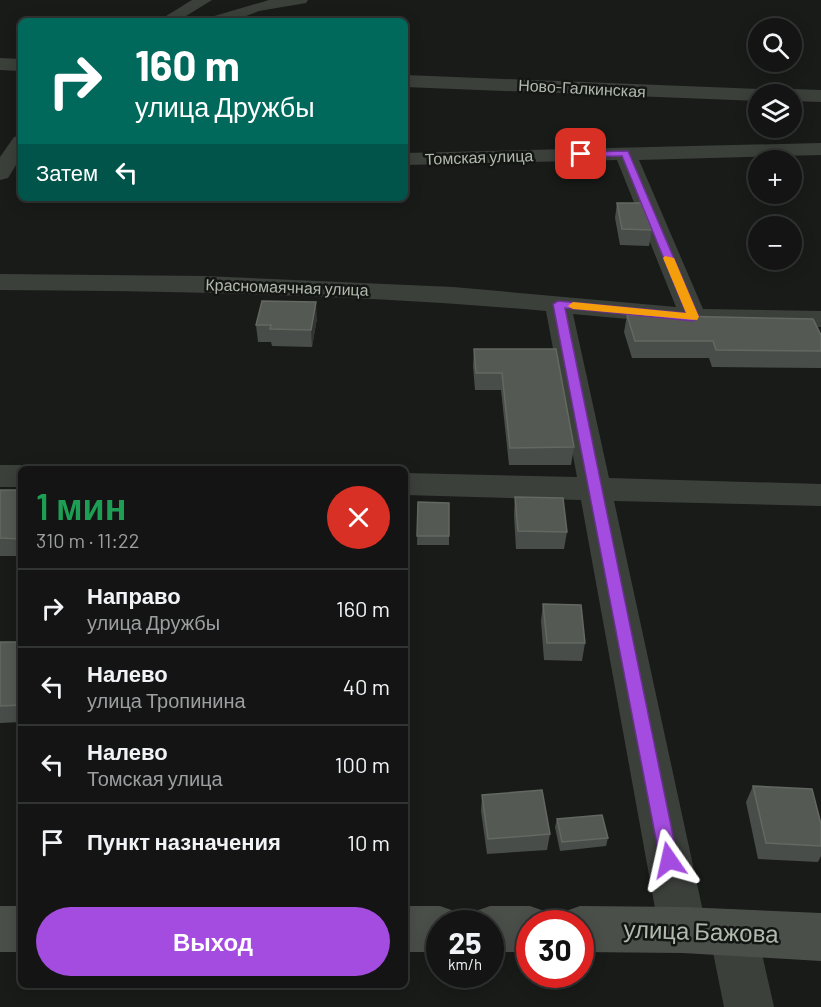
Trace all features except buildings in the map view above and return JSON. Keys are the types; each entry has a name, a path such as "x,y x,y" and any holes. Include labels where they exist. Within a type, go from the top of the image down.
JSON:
{"main road":[{"path":"0,929 18,929"},
{"path":"408,929 426,929"},
{"name":"улица Бажова","path":"594,929 683,930 821,937"}],"street":[{"path":"171,18 204,0"},
{"path":"225,18 256,7 300,0"},
{"path":"0,64 18,65"},
{"name":"Ново-Галкинская","path":"408,81 748,95"},
{"path":"802,95 821,96"},
{"path":"6,170 18,147"},
{"name":"Томская улица","path":"408,159 821,150"},
{"path":"625,153 693,317"},
{"name":"Красномаячная улица","path":"0,282 215,284 453,295 693,317 821,319"},
{"path":"566,305 595,488 683,930"},
{"path":"0,476 18,476"},
{"path":"408,484 821,495"},
{"path":"733,932 749,1007"}],"slow traffic":[{"path":"573,306 693,317 669,258"}],"route":[{"path":"581,154 625,153 693,317 558,304 669,860"}]}
